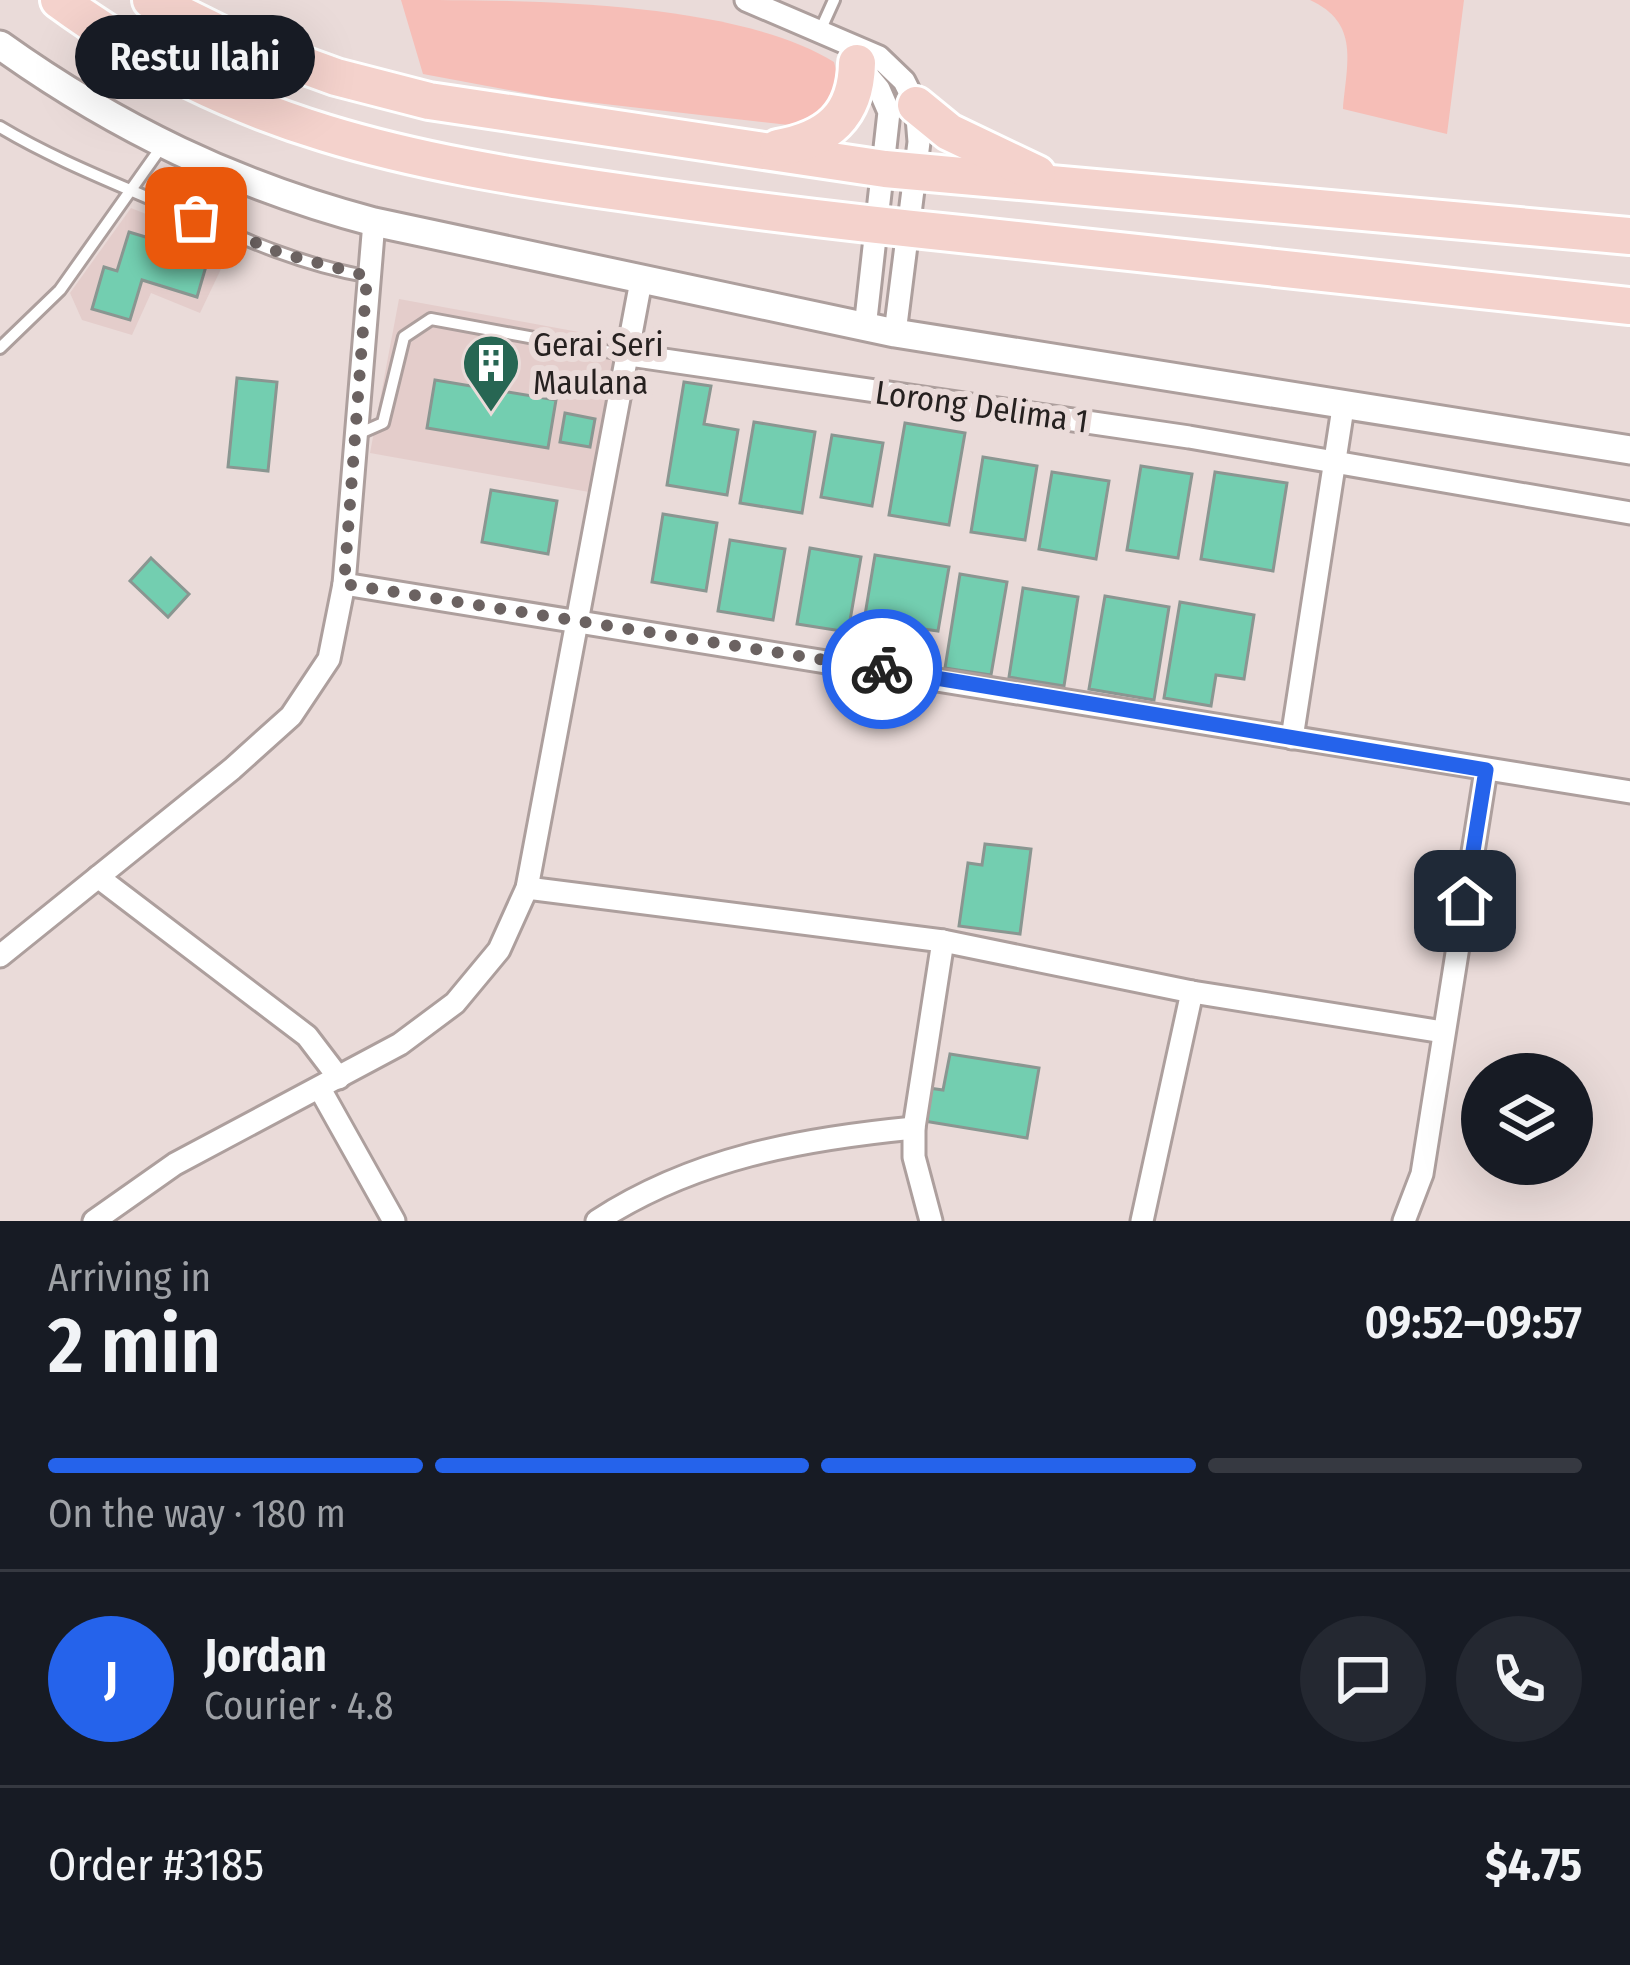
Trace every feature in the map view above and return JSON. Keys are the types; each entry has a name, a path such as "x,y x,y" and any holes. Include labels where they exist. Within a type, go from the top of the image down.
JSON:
{"highway":[{"path":"59,0 110,38 193,84 359,146 515,177 893,227 1630,306"},
{"path":"152,0 226,37 336,77 405,95 757,153 1068,187 1630,236"},
{"path":"757,153 799,144 831,129 852,104 849,54"},
{"path":"916,105 949,132 1068,187"}],"street":[{"path":"746,0 849,54 886,100 900,170 893,227 896,333"},
{"path":"0,45 163,146 291,200 374,222 865,328 1343,408 1630,450"},
{"path":"849,54 858,47 894,70 916,105 900,170 893,227 865,328"},
{"path":"0,956 291,716 329,658 344,584 374,222"},
{"path":"94,1221 176,1164 400,1044 455,1003 499,950 527,888 641,281"},
{"name":"Lorong Delima 1","path":"630,356 1334,461 1630,513"},
{"path":"1292,738 1343,408"},
{"path":"344,584 1630,792"},
{"path":"1404,1221 1422,1174 1486,770"},
{"path":"98,877 307,1036 394,1221"},
{"path":"527,888 943,941 1192,992 1442,1032"},
{"path":"931,1221 920,1189 914,1129 943,941"},
{"path":"1142,1221 1192,992"},
{"path":"597,1221 645,1190 717,1160 854,1134 914,1129"}],"lane":[{"path":"818,34 834,0"},
{"path":"0,127 135,192 281,253 367,276"},
{"path":"0,348 60,290 135,192 163,146"},
{"path":"356,434 383,422 404,338 431,319 630,356"}],"shaded area":[{"path":"401,0 565,3 685,15 741,26 834,62 841,87 811,126 552,98 423,74"},
{"path":"1310,0 1464,0 1447,134 1343,109 1348,60 1343,32 1326,9"},
{"path":"131,208 231,248 200,313 151,293 132,335 82,320 70,293"},
{"path":"399,299 617,339 589,492 370,453"}],"building":[{"path":"129,232 209,256 197,297 142,280 130,320 92,309 104,267 117,271"},
{"path":"237,378 277,382 268,471 228,467"},
{"name":"Gerai Seri Maulana","path":"435,380 556,400 548,448 427,428"},
{"path":"684,382 711,386 704,424 738,430 727,495 667,485"},
{"path":"565,413 595,419 590,447 560,442"},
{"path":"754,422 815,432 802,513 740,503"},
{"path":"905,423 965,433 949,525 889,515"},
{"path":"832,435 883,443 872,506 821,497"},
{"path":"983,457 1037,466 1025,540 971,532"},
{"path":"1141,466 1192,474 1178,558 1127,550"},
{"path":"1052,472 1109,481 1096,559 1039,549"},
{"path":"1215,472 1287,483 1273,571 1201,559"},
{"path":"491,490 557,501 548,554 482,542"},
{"path":"663,514 717,523 706,591 652,582"},
{"path":"730,540 785,549 773,620 718,611"},
{"path":"810,548 861,557 848,632 797,624"},
{"path":"875,555 949,567 938,631 895,625 890,656 859,651"},
{"path":"151,558 189,594 168,617 130,581"},
{"path":"960,574 1007,582 991,675 945,668"},
{"path":"1023,588 1078,597 1064,686 1009,677"},
{"path":"1105,596 1169,607 1154,700 1089,689"},
{"path":"1180,602 1254,615 1244,679 1216,675 1211,706 1164,698"},
{"path":"985,844 1031,849 1020,934 959,926 968,863 982,865"},
{"path":"950,1054 1039,1068 1027,1138 924,1121 929,1088 943,1090"}],"way so far":[{"path":"196,218 281,253 367,276 344,584 882,669"}],"place":[{"name":"Restu Ilahi","path":"196,218"},
{"name":"Gerai Seri Maulana","path":"491,414"}],"route":[{"path":"882,669 1486,770 1465,901"}]}
